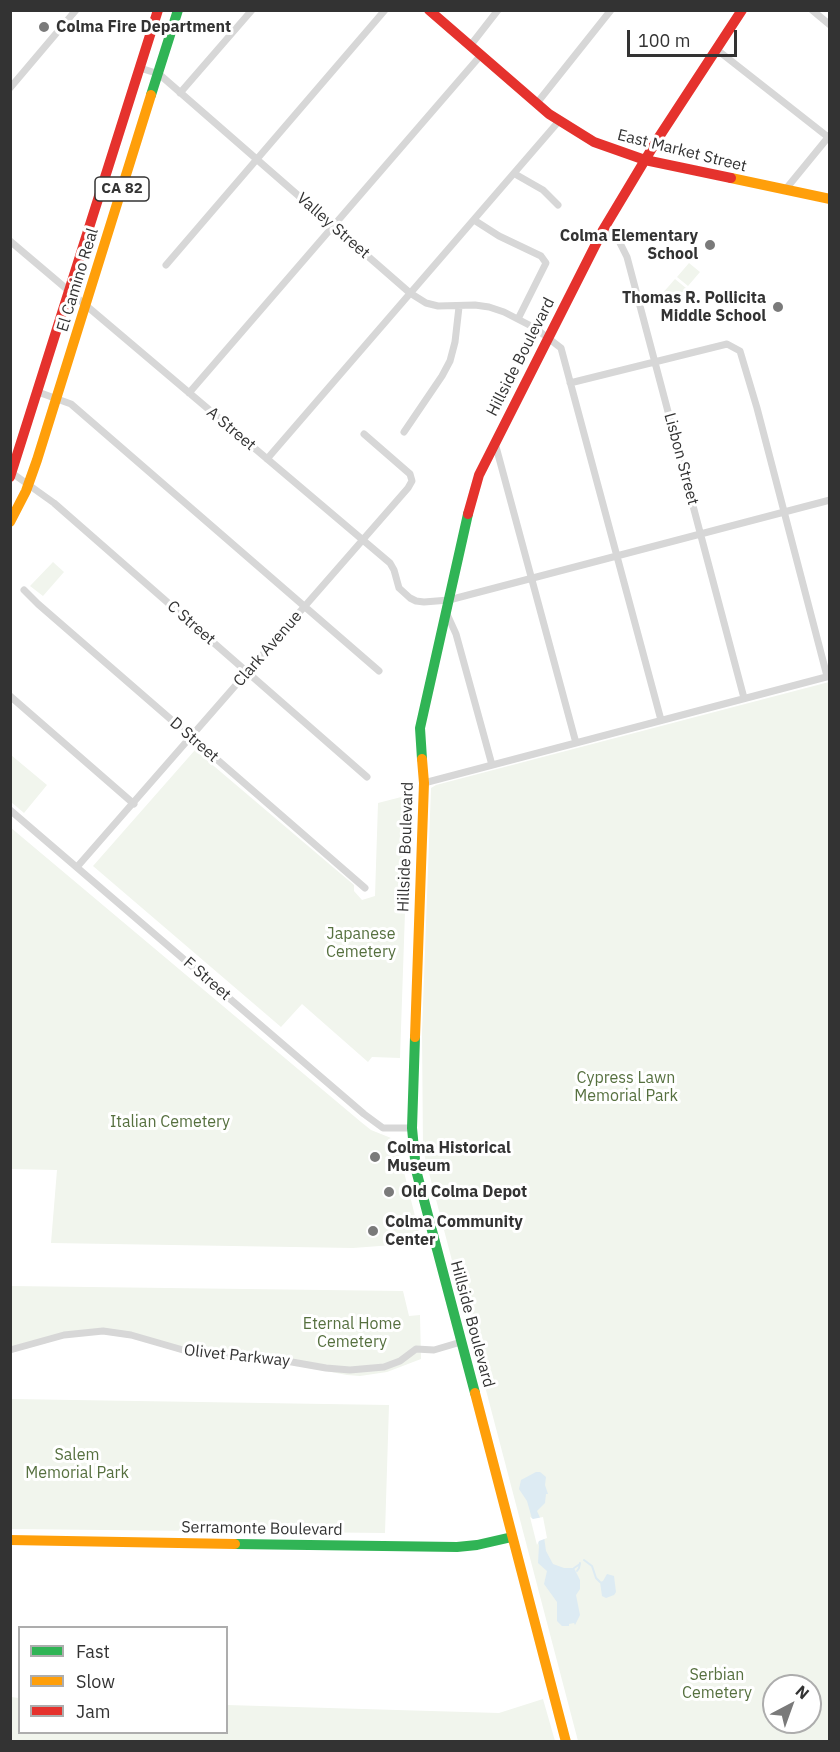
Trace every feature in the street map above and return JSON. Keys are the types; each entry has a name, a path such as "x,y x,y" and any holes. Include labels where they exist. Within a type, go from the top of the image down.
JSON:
{"main road":[{"name":"El Camino Real","path":"11,475 158,10"},
{"name":"El Camino Real","path":"10,522 29,484 178,10"},
{"name":"East Market Street","path":"429,10 559,121 594,142 645,160 830,199"},
{"name":"Hillside Boulevard","path":"566,1742 416,1170 412,1128 424,783 420,728 472,495 479,475 603,230 645,160 742,10"},
{"name":"Serramonte Boulevard","path":"10,1540 457,1547 512,1537"}],"street":[{"path":"10,88 76,10"},
{"path":"180,93 252,10"},
{"path":"166,265 385,10"},
{"path":"470,46 498,10"},
{"path":"537,103 611,10"},
{"path":"815,11 830,25"},
{"path":"716,49 829,136 785,190"},
{"path":"189,393 481,55"},
{"name":"Valley Street","path":"140,68 159,74 410,293 426,303 438,306 489,307 518,319 549,337"},
{"path":"267,459 559,121"},
{"path":"515,174 543,190 558,205"},
{"path":"474,220 499,236 541,256 546,263 518,319"},
{"name":"Lisbon Street","path":"603,230 621,243 744,698"},
{"name":"A Street","path":"10,241 390,563 399,588 410,598 424,602 449,600 830,500"},
{"path":"404,432 450,361 455,342 459,307"},
{"path":"549,337 561,348 661,720"},
{"path":"424,783 828,676 754,397 742,354 737,348 727,344 570,383"},
{"path":"38,392 71,404 379,671"},
{"name":"Clark Avenue","path":"77,867 408,488 412,481 410,474 364,434"},
{"path":"495,442 576,743"},
{"name":"C Street","path":"11,475 29,484 61,509 367,777"},
{"name":"D Street","path":"24,590 365,888"},
{"path":"446,612 456,634 492,765"},
{"path":"10,696 134,804"},
{"name":"F Street","path":"10,810 364,1114 383,1128 412,1128"},
{"name":"Olivet Parkway","path":"10,1350 64,1335 103,1331 131,1335 190,1352 269,1358 350,1370 392,1365 416,1349 434,1350 461,1342"}],"green space":[{"path":"689,263 700,272 688,286 677,277"},
{"path":"675,279 686,288 672,304 661,295"},
{"path":"53,562 64,572 43,596 30,586"},
{"name":"Cypress Lawn Memorial Park","path":"829,682 829,1741 578,1741 423,1150 422,1032 431,788"},
{"name":"Japanese Cemetery","path":"195,750 354,885 354,891 362,900 375,896 378,803 409,795 400,1058 372,1057 368,1062 302,1004 281,1027 93,866"},
{"path":"11,755 47,785 24,813 11,802"},
{"name":"Italian Cemetery","path":"10,827 361,1122 371,1130 396,1140 420,1236 393,1245 353,1248 51,1243 57,1170 11,1169"},
{"name":"Eternal Home Cemetery","path":"11,1286 403,1291 409,1316 420,1315 421,1359 387,1372 360,1376 347,1375 283,1363 206,1359 115,1333 77,1333 11,1350"},
{"name":"Salem Memorial Park","path":"11,1399 389,1405 385,1533 11,1529"},
{"path":"11,1697 18,1698 18,1734 228,1734 228,1705 499,1713 543,1699 555,1741 11,1741"}],"shaded area":[{"path":"536,1472 546,1477 545,1485 548,1494 546,1494 545,1503 537,1511 542,1522 546,1551 553,1564 564,1568 574,1568 580,1580 580,1589 576,1595 580,1615 575,1625 574,1623 562,1626 557,1621 557,1602 544,1584 547,1571 538,1563 539,1545 527,1501 519,1489 521,1480"},
{"path":"607,1574 614,1576 616,1592 606,1598 602,1596 600,1582"}],"pier":[{"path":"530,1517 533,1519 543,1517 547,1538 539,1541 537,1545"}],"waterway":[{"path":"584,1560 592,1566 600,1582"},
{"path":"577,1571 580,1563"},
{"path":"574,1568 580,1564"}],"traffic: fast":[{"path":"151,95 178,10"},
{"path":"422,759 420,728 468,514"},
{"path":"415,1037 412,1128 416,1170 475,1393"},
{"path":"235,1544 457,1547 512,1537"}],"traffic: slow":[{"path":"10,522 26,491 37,460 151,95"},
{"path":"731,178 830,199"},
{"path":"415,1037 424,783 422,759"},
{"path":"475,1393 566,1742"},
{"path":"10,1540 235,1544"}],"traffic: jam":[{"path":"10,477 158,10"},
{"path":"429,10 549,114 594,142 645,160 731,178"},
{"path":"468,514 479,475 603,230 657,140 742,10"}],"place":[{"name":"Colma Fire Department","path":"44,27"},
{"name":"Colma Elementary School","path":"710,245"},
{"name":"Thomas R. Pollicita Middle School","path":"778,307"},
{"name":"Colma Historical Museum","path":"375,1157"},
{"name":"Old Colma Depot","path":"389,1192"},
{"name":"Colma Community Center","path":"373,1231"}],"park label":[{"name":"Serbian Cemetery","path":"717,1684"}]}
